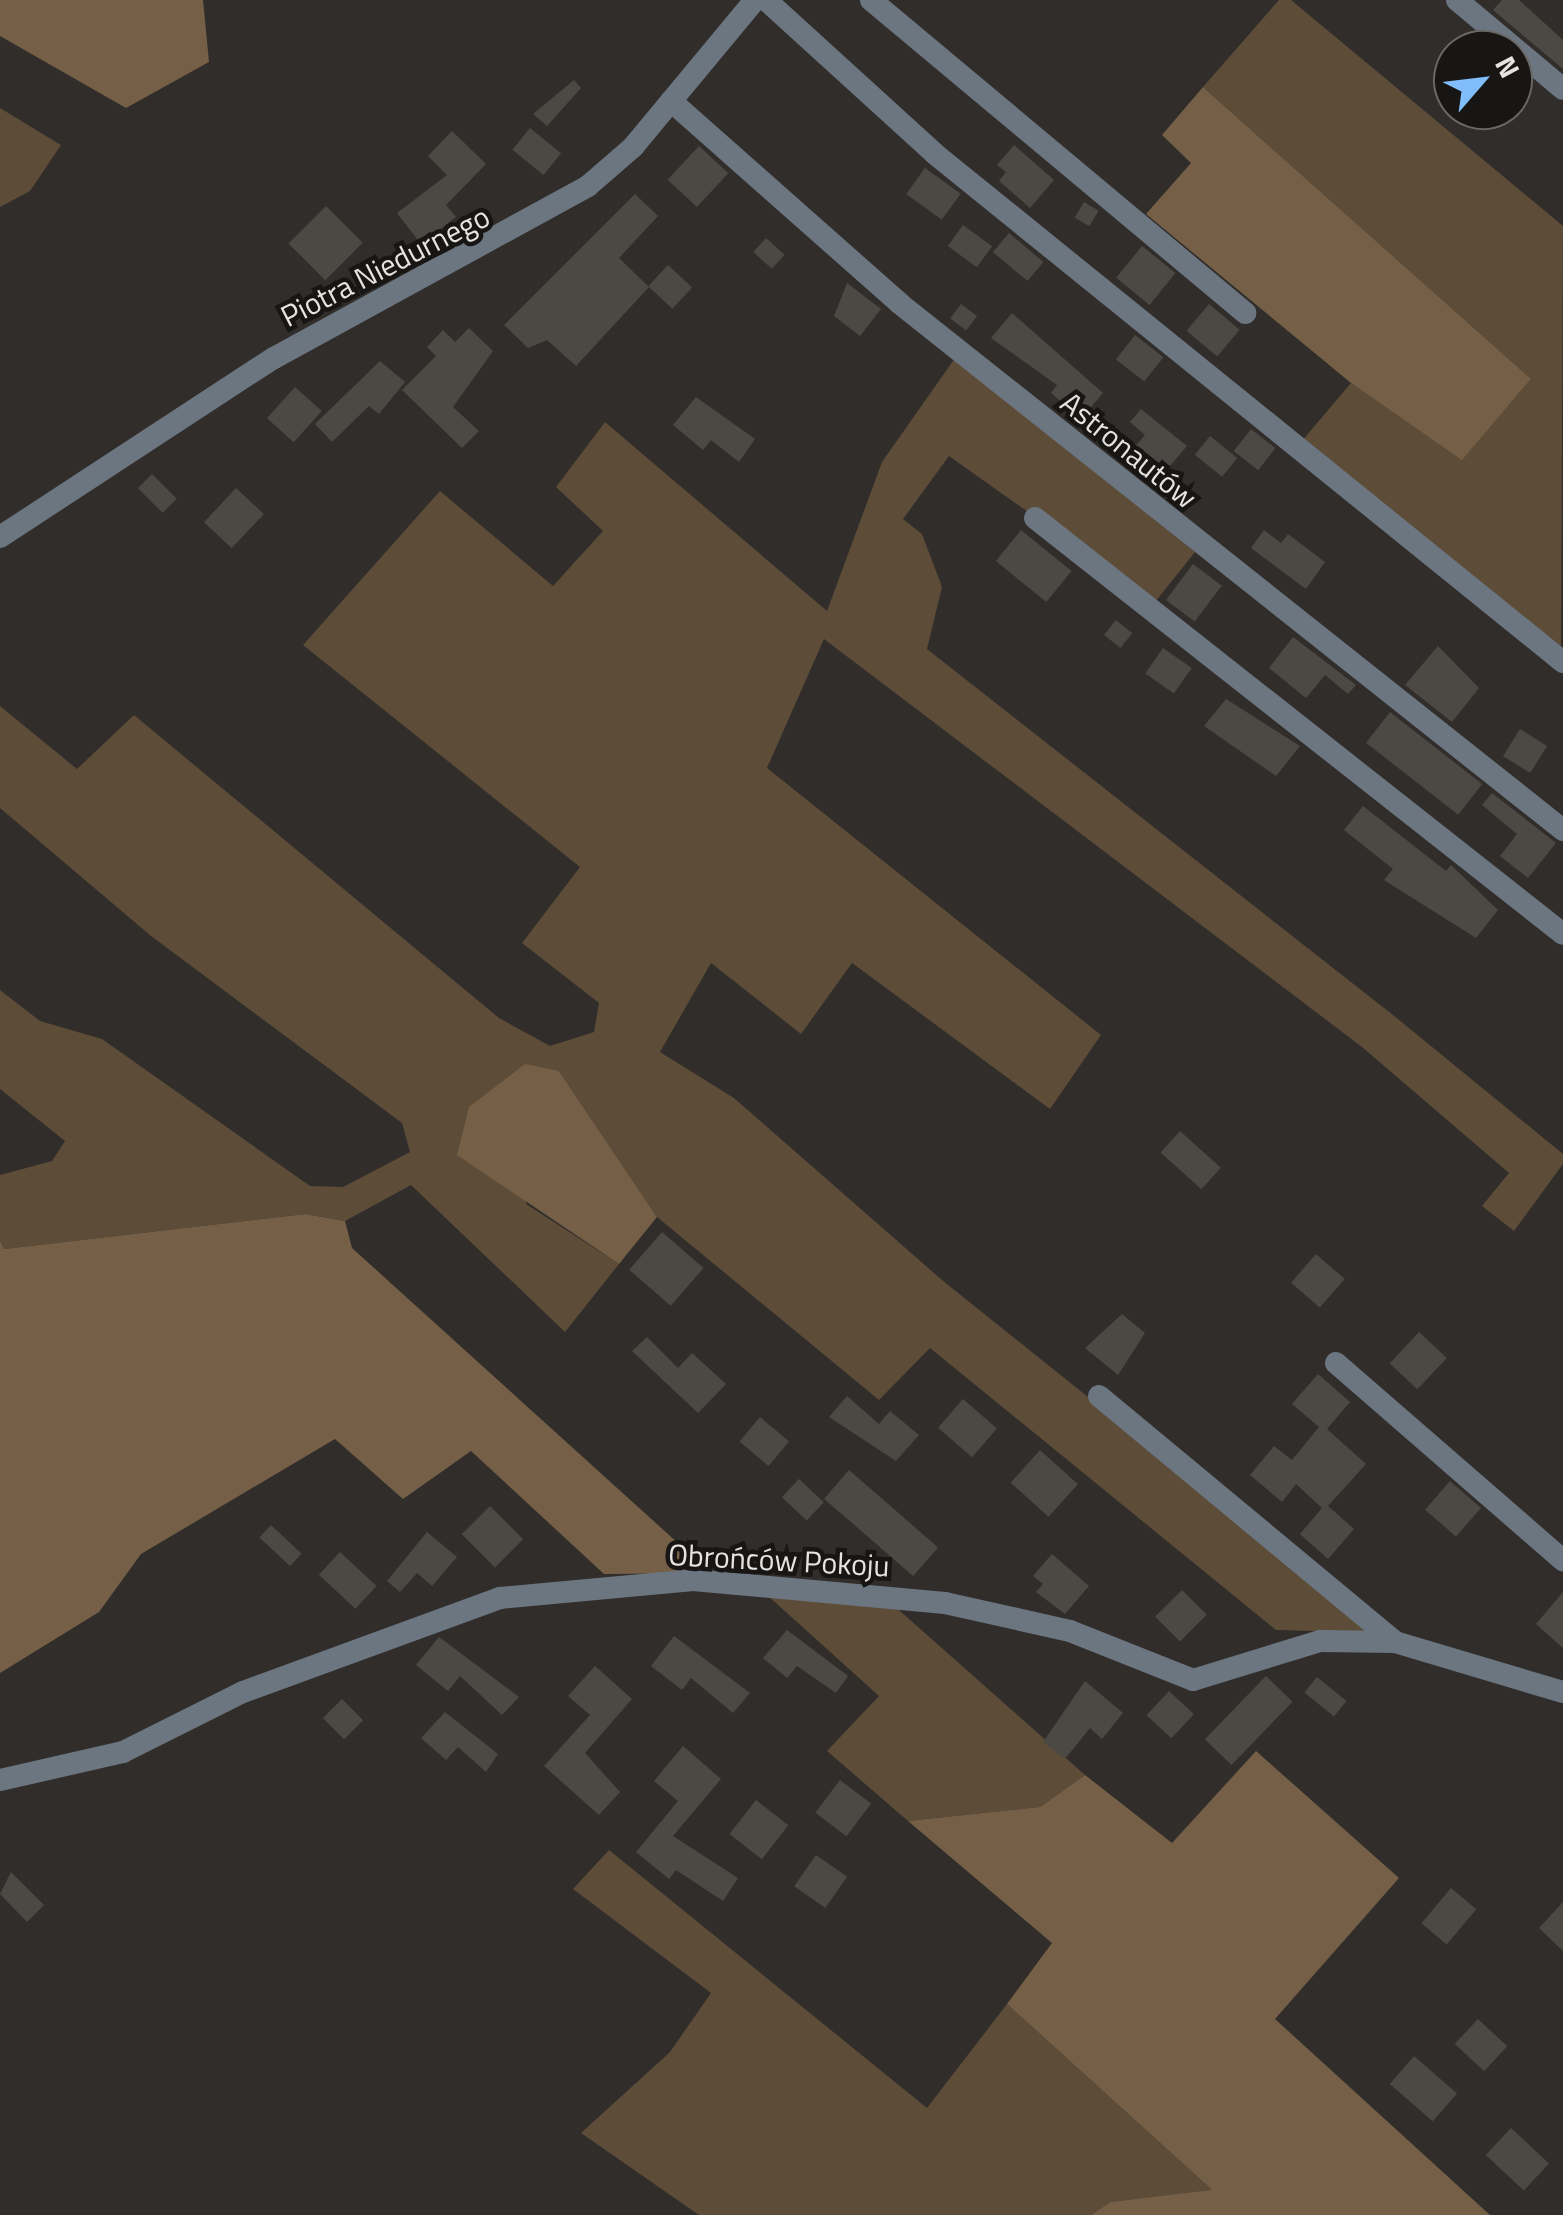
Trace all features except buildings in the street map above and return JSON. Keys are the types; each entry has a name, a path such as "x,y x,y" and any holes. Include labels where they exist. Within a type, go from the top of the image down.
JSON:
{"street":[{"name":"Piotra Niedurnego","path":"0,537 274,358 540,220 621,159 755,0"},
{"path":"766,0 936,154 1563,662"},
{"path":"871,0 1246,313"},
{"path":"1457,0 1563,89"},
{"name":"Astronautów","path":"671,100 930,327 1563,830"},
{"path":"1036,518 1563,934"},
{"path":"1336,1363 1563,1560"},
{"path":"1099,1396 1395,1642"},
{"name":"Obrońców Pokoju","path":"0,1780 123,1752 392,1633 500,1598 693,1580 913,1598 1070,1631 1193,1680 1320,1641 1395,1642 1563,1692"}],"shaded area":[{"path":"0,0 203,0 209,62 126,108 0,36"},
{"path":"1279,0 1291,0 1433,118 1433,130 1447,130 1563,226 1561,646 1301,442 1351,383 1462,459 1531,379 1203,87"},
{"path":"1203,87 1531,379 1462,460 1351,383 1146,214 1191,163 1162,135"},
{"path":"0,108 61,145 30,191 0,207"},
{"path":"955,358 1195,552 1155,602 949,456 903,519 922,534 942,587 927,649 1393,1015 1563,1154 1563,1164 1514,1231 1482,1206 1509,1173 1362,1047 824,639 767,768 1101,1035 1050,1109 852,963 801,1034 711,963 660,1052 734,1098 942,1280 1382,1633 1276,1630 930,1348 879,1400 657,1217 559,1071 526,1204 619,1264 565,1332 411,1185 345,1221 305,1214 4,1249 0,1240 0,1175 52,1161 65,1141 0,1089 0,990 40,1021 102,1039 310,1186 343,1187 410,1152 402,1123 151,936 0,808 0,706 77,769 134,715 499,1018 550,1046 594,1032 599,1003 522,943 580,867 303,645 440,491 553,586 603,531 556,487 605,422 827,611 882,462"},
{"path":"525,1064 559,1071 657,1217 619,1264 457,1155 469,1107"},
{"path":"305,1214 345,1221 352,1248 711,1573 604,1574 471,1451 403,1499 335,1439 141,1554 99,1612 0,1673 0,1240 4,1249"},
{"path":"767,1595 891,1603 1085,1775 1040,1807 908,1821 827,1751 879,1696"},
{"path":"1256,1751 1399,1878 1275,2019 1490,2215 1091,2215 1110,2202 1212,2190 1007,2004 1052,1943 908,1821 1040,1807 1085,1775 1172,1843"},
{"path":"609,1850 927,2108 1007,2004 1213,2191 1110,2202 1091,2215 699,2215 581,2133 670,2052 711,1993 573,1889"}]}
